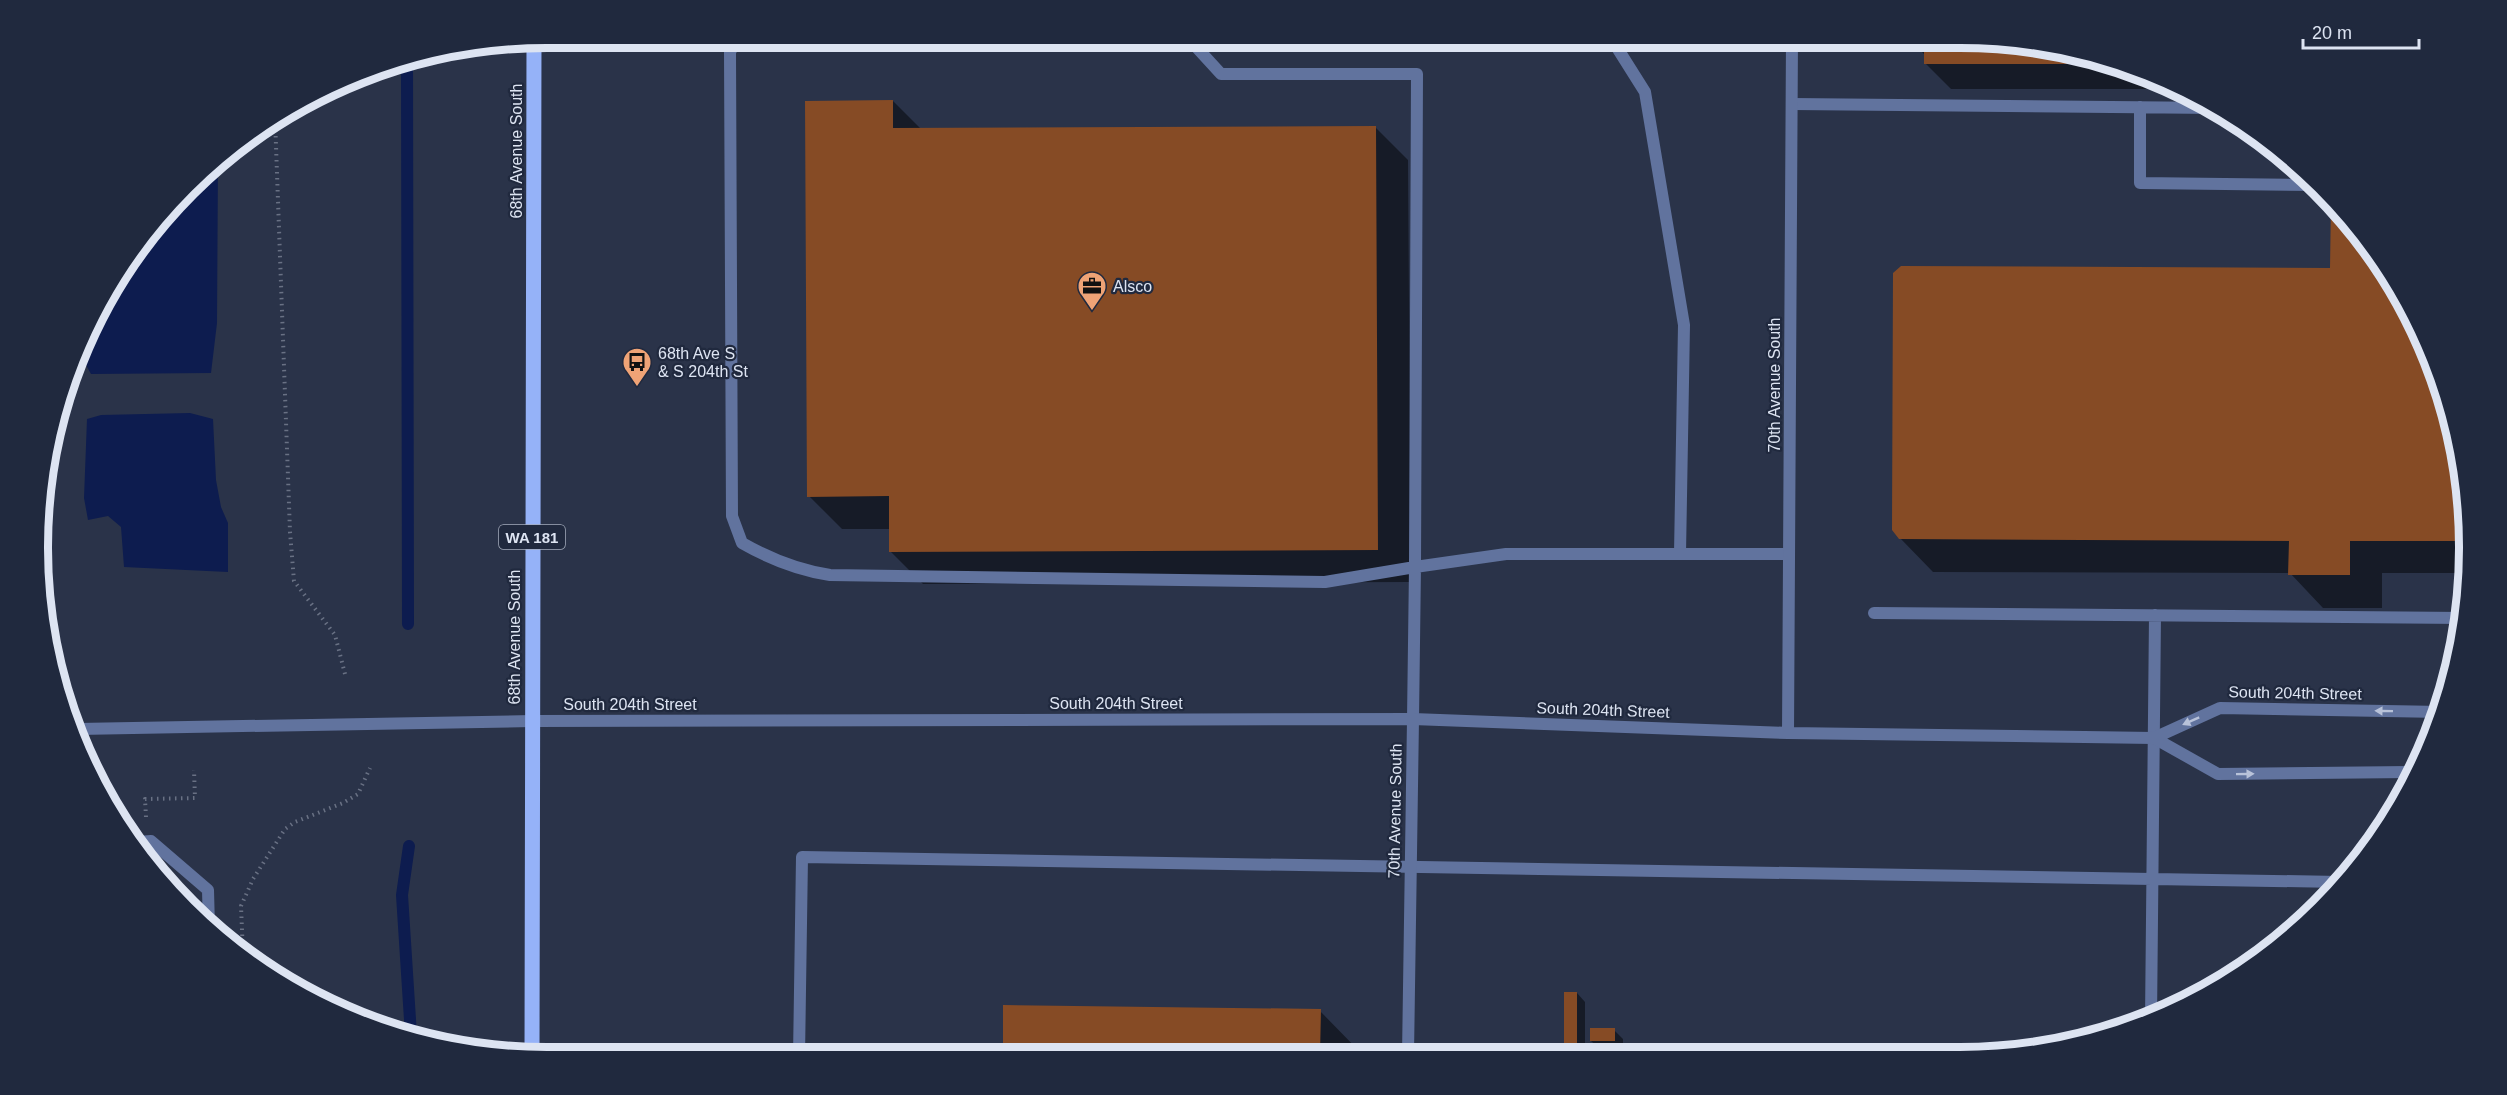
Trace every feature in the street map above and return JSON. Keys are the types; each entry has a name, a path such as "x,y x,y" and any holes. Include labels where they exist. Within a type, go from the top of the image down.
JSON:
{"main road":[{"name":"68th Avenue South","path":"532,1047 534,48"}],"street":[{"path":"732,48 730,52 732,516 742,543 768,557 801,570 830,575 1325,582 1506,554 1789,554"},
{"name":"70th Avenue South","path":"1197,48 1221,74 1417,74 1415,567 1408,1047"},
{"path":"1617,48 1645,92 1684,326 1680,554"},
{"name":"70th Avenue South","path":"1788,733 1792,48"},
{"path":"1792,104 2195,108"},
{"path":"2140,107 2140,183 2303,185"},
{"path":"1874,613 2454,618"},
{"path":"2151,1009 2155,615"},
{"name":"South 204th Street","path":"82,729 532,721 1413,719 1788,733 2154,738 2220,708 2431,712"},
{"name":"South 204th Street","path":"2154,738 2218,774 2405,772"},
{"path":"144,842 152,842 208,890 209,914"},
{"path":"799,1047 802,857 2331,882"}],"path":[{"path":"275,129 290,532 294,580 335,634 345,674"},
{"path":"243,944 241,906 253,879 285,829 295,822 343,803 358,794 370,768"},
{"path":"142,839 145,799 195,798 194,770"}],"water":[{"path":"218,172 217,323 211,373 91,374 86,365 86,356 100,327 132,270 172,218"},
{"path":"190,413 213,419 216,480 221,507 228,523 228,572 124,567 121,527 108,516 88,520 84,498 87,419 101,415"}],"building":[{"path":"1924,48 1960,48 2025,52 2084,64 1924,64"},
{"name":"Alsco","path":"893,100 893,128 1376,126 1378,550 889,552 889,496 807,497 805,101"},
{"path":"2331,213 2375,270 2421,356 2442,418 2449,450 2455,482 2459,541 2350,541 2350,575 2288,575 2289,541 1899,539 1892,530 1893,273 1901,266 2330,268"},
{"path":"1564,992 1577,992 1577,1046 1564,1046"},
{"path":"1003,1005 1321,1009 1320,1047 1003,1047"},
{"path":"1590,1028 1615,1028 1615,1041 1590,1041"}],"waterway":[{"path":"407,69 408,624"},
{"path":"409,846 402,895 411,1028"}],"place":[{"name":"Alsco","path":"1092,312"},
{"name":"68th Ave S & S 204th St","path":"637,388"}]}
